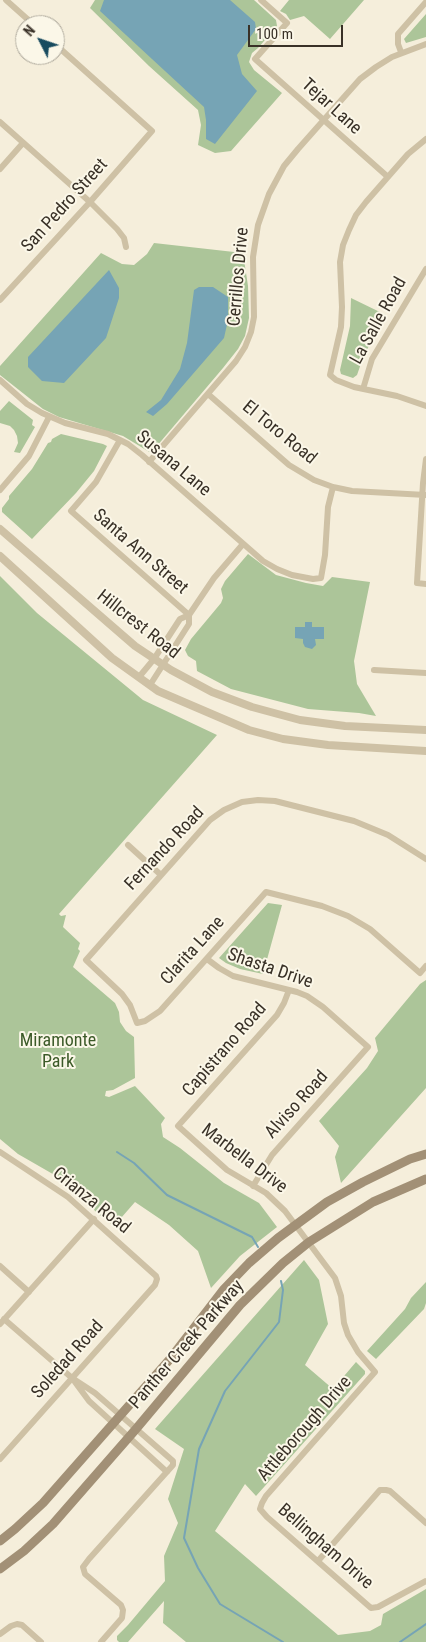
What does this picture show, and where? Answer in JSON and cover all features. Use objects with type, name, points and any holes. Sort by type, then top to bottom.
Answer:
[{"type":"main road","name":"Panther Creek Parkway","points":[[0,1541],[16,1529],[43,1503],[122,1415],[170,1359],[224,1289],[249,1263],[296,1224],[327,1202],[362,1182],[410,1159],[426,1154]]},
{"type":"main road","name":"Panther Creek Parkway","points":[[0,1569],[24,1551],[53,1524],[240,1305],[283,1263],[309,1242],[373,1202],[426,1179]]},
{"type":"street","points":[[6,0],[23,15]]},
{"type":"street","name":"Tejar Lane","points":[[261,0],[287,23],[255,59],[388,177]]},
{"type":"street","points":[[401,52],[397,41],[398,34],[426,2]]},
{"type":"street","name":"Cerrillos Drive","points":[[150,462],[237,360],[245,347],[251,332],[255,310],[254,246],[261,214],[268,194],[278,175],[291,157],[360,79],[401,52],[426,44]]},
{"type":"street","name":"San Pedro Street","points":[[0,300],[152,131],[65,53]]},
{"type":"street","points":[[0,122],[90,202],[117,229],[124,238],[126,247]]},
{"type":"street","points":[[426,139],[413,149],[388,177],[356,215],[349,230],[343,246],[340,270],[341,322],[330,375],[336,380],[363,389],[397,396],[426,406]]},
{"type":"street","points":[[0,169],[23,143]]},
{"type":"street","name":"La Salle Road","points":[[363,389],[372,359],[426,269]]},
{"type":"street","name":"Susana Lane","points":[[0,380],[27,404],[50,417],[65,423],[102,432],[135,449],[263,561],[277,569],[314,579],[321,578],[325,555],[328,507],[333,487]]},
{"type":"street","name":"El Toro Road","points":[[208,394],[289,465],[314,480],[352,491],[424,495]]},
{"type":"street","points":[[0,490],[29,456],[50,417]]},
{"type":"street","name":"Santa Ann Street","points":[[120,440],[96,482],[71,511],[189,615]]},
{"type":"street","points":[[426,459],[417,583],[426,584]]},
{"type":"street","name":"Hillcrest Road","points":[[0,529],[124,637],[163,665],[222,696],[284,716],[338,725],[426,730]]},
{"type":"street","points":[[139,677],[154,659],[180,619],[189,615],[214,578],[243,544]]},
{"type":"street","points":[[0,556],[112,658],[158,691],[249,730],[283,739],[328,745],[426,751]]},
{"type":"street","points":[[150,685],[189,624],[189,615]]},
{"type":"street","points":[[374,670],[426,673]]},
{"type":"street","name":"Fernando Road","points":[[137,1023],[130,1005],[122,994],[86,960],[215,816],[234,805],[258,800],[275,802],[365,825],[388,835],[425,856]]},
{"type":"street","points":[[128,845],[161,875]]},
{"type":"street","name":"Clarita Lane","points":[[137,1023],[150,1019],[160,1011],[266,892],[322,906],[348,916],[370,929],[420,973],[426,966]]},
{"type":"street","name":"Shasta Drive","points":[[207,959],[233,976],[302,994],[317,1002],[368,1047]]},
{"type":"street","name":"Capistrano Road","points":[[178,1126],[277,1015],[289,990]]},
{"type":"street","name":"Alviso Road","points":[[254,1186],[272,1155],[368,1047]]},
{"type":"street","name":"Marbella Drive","points":[[178,1126],[227,1170],[266,1193],[278,1203],[296,1224],[331,1272],[341,1296],[344,1323],[351,1341],[375,1372]]},
{"type":"street","name":"Crianza Road","points":[[0,1152],[62,1192],[94,1219],[157,1279]]},
{"type":"street","points":[[94,1219],[2,1322],[72,1378],[96,1393],[172,1460],[173,1465],[89,1559],[83,1569],[85,1574],[121,1605],[124,1613],[104,1641]]},
{"type":"street","points":[[0,1266],[29,1292]]},
{"type":"street","name":"Soledad Road","points":[[0,1459],[155,1285],[157,1279]]},
{"type":"street","name":"Attleborough Drive","points":[[260,1507],[266,1496],[375,1372]]},
{"type":"street","points":[[72,1378],[89,1401],[167,1472]]},
{"type":"street","points":[[318,1561],[374,1496],[383,1490],[390,1491],[426,1523]]},
{"type":"street","name":"Bellingham Drive","points":[[260,1507],[263,1514],[373,1608],[426,1581]]},
{"type":"street","points":[[0,1634],[17,1624],[22,1625],[41,1642]]},
{"type":"green space","points":[[95,0],[254,0],[276,20],[277,26],[252,53],[249,62],[254,70],[282,93],[231,151],[215,153],[198,145],[201,125],[198,110],[149,66],[90,8]]},
{"type":"green space","points":[[289,0],[364,0],[330,39],[304,16],[290,20],[286,14],[280,11]]},
{"type":"green space","points":[[426,14],[426,37],[406,43],[404,39]]},
{"type":"green space","points":[[154,243],[243,253],[248,286],[249,318],[245,336],[238,349],[151,453],[123,436],[59,417],[43,409],[0,375],[0,366],[101,253],[122,264],[134,265],[147,254]]},
{"type":"green space","points":[[351,298],[386,315],[364,355],[357,375],[353,378],[341,374],[340,370],[350,326]]},
{"type":"green space","points":[[9,401],[33,420],[32,425],[35,427],[20,453],[14,452],[18,443],[14,430],[10,426],[0,423],[0,411]]},
{"type":"green space","points":[[61,434],[107,446],[94,471],[76,493],[32,539],[2,512],[2,508],[9,499],[9,496],[32,469],[48,443]]},
{"type":"green space","points":[[248,554],[276,575],[306,583],[323,586],[332,577],[370,582],[354,661],[357,684],[376,716],[308,709],[231,689],[197,671],[196,661],[188,656],[185,650],[191,639],[221,603],[223,598],[221,589],[225,581]]},
{"type":"green space","name":"Miramonte Park","points":[[0,576],[37,613],[143,700],[217,735],[59,914],[61,916],[66,915],[63,927],[80,943],[78,949],[80,951],[73,967],[115,1003],[119,1012],[120,1022],[126,1031],[134,1037],[135,1078],[113,1090],[106,1091],[105,1096],[109,1097],[135,1086],[165,1118],[161,1124],[163,1137],[224,1183],[259,1203],[277,1227],[240,1256],[211,1288],[198,1251],[169,1225],[135,1202],[114,1226],[98,1214],[74,1189],[58,1177],[18,1154],[0,1139]]},
{"type":"green space","points":[[268,903],[282,905],[263,974],[240,969],[219,958]]},
{"type":"green space","points":[[426,980],[426,1088],[341,1183],[335,1157],[339,1146],[319,1121],[367,1068],[378,1051],[375,1038],[420,984]]},
{"type":"green space","points":[[304,1260],[319,1280],[328,1324],[305,1365],[333,1389],[356,1362],[365,1371],[365,1374],[256,1496],[245,1484],[215,1531],[338,1635],[370,1631],[381,1625],[383,1614],[426,1589],[426,1642],[186,1642],[163,1623],[164,1601],[128,1642],[119,1642],[117,1636],[165,1581],[164,1556],[178,1523],[168,1499],[184,1449],[155,1429]]},
{"type":"green space","points":[[426,1282],[426,1303],[424,1309],[376,1359],[367,1351],[405,1309],[411,1298]]},
{"type":"water","points":[[104,0],[230,0],[255,22],[256,29],[237,55],[242,74],[257,91],[215,144],[206,139],[204,107],[100,11]]},
{"type":"water","points":[[109,270],[119,288],[119,298],[106,338],[64,383],[42,381],[28,367],[28,357]]},
{"type":"water","points":[[199,287],[213,287],[228,297],[228,320],[224,338],[167,404],[153,416],[146,412],[161,400],[180,369],[187,343],[194,290]]},
{"type":"water","points":[[305,622],[312,622],[312,627],[324,627],[324,639],[315,639],[316,645],[312,649],[305,647],[303,639],[295,638],[295,627],[305,627]]},
{"type":"waterway","points":[[117,1152],[134,1163],[167,1195],[252,1237],[258,1247]]},
{"type":"waterway","points":[[281,1281],[283,1290],[279,1322],[225,1391],[199,1449],[184,1538],[198,1568],[220,1604],[283,1642]]},
{"type":"waterway","points":[[400,1642],[426,1624]]}]
